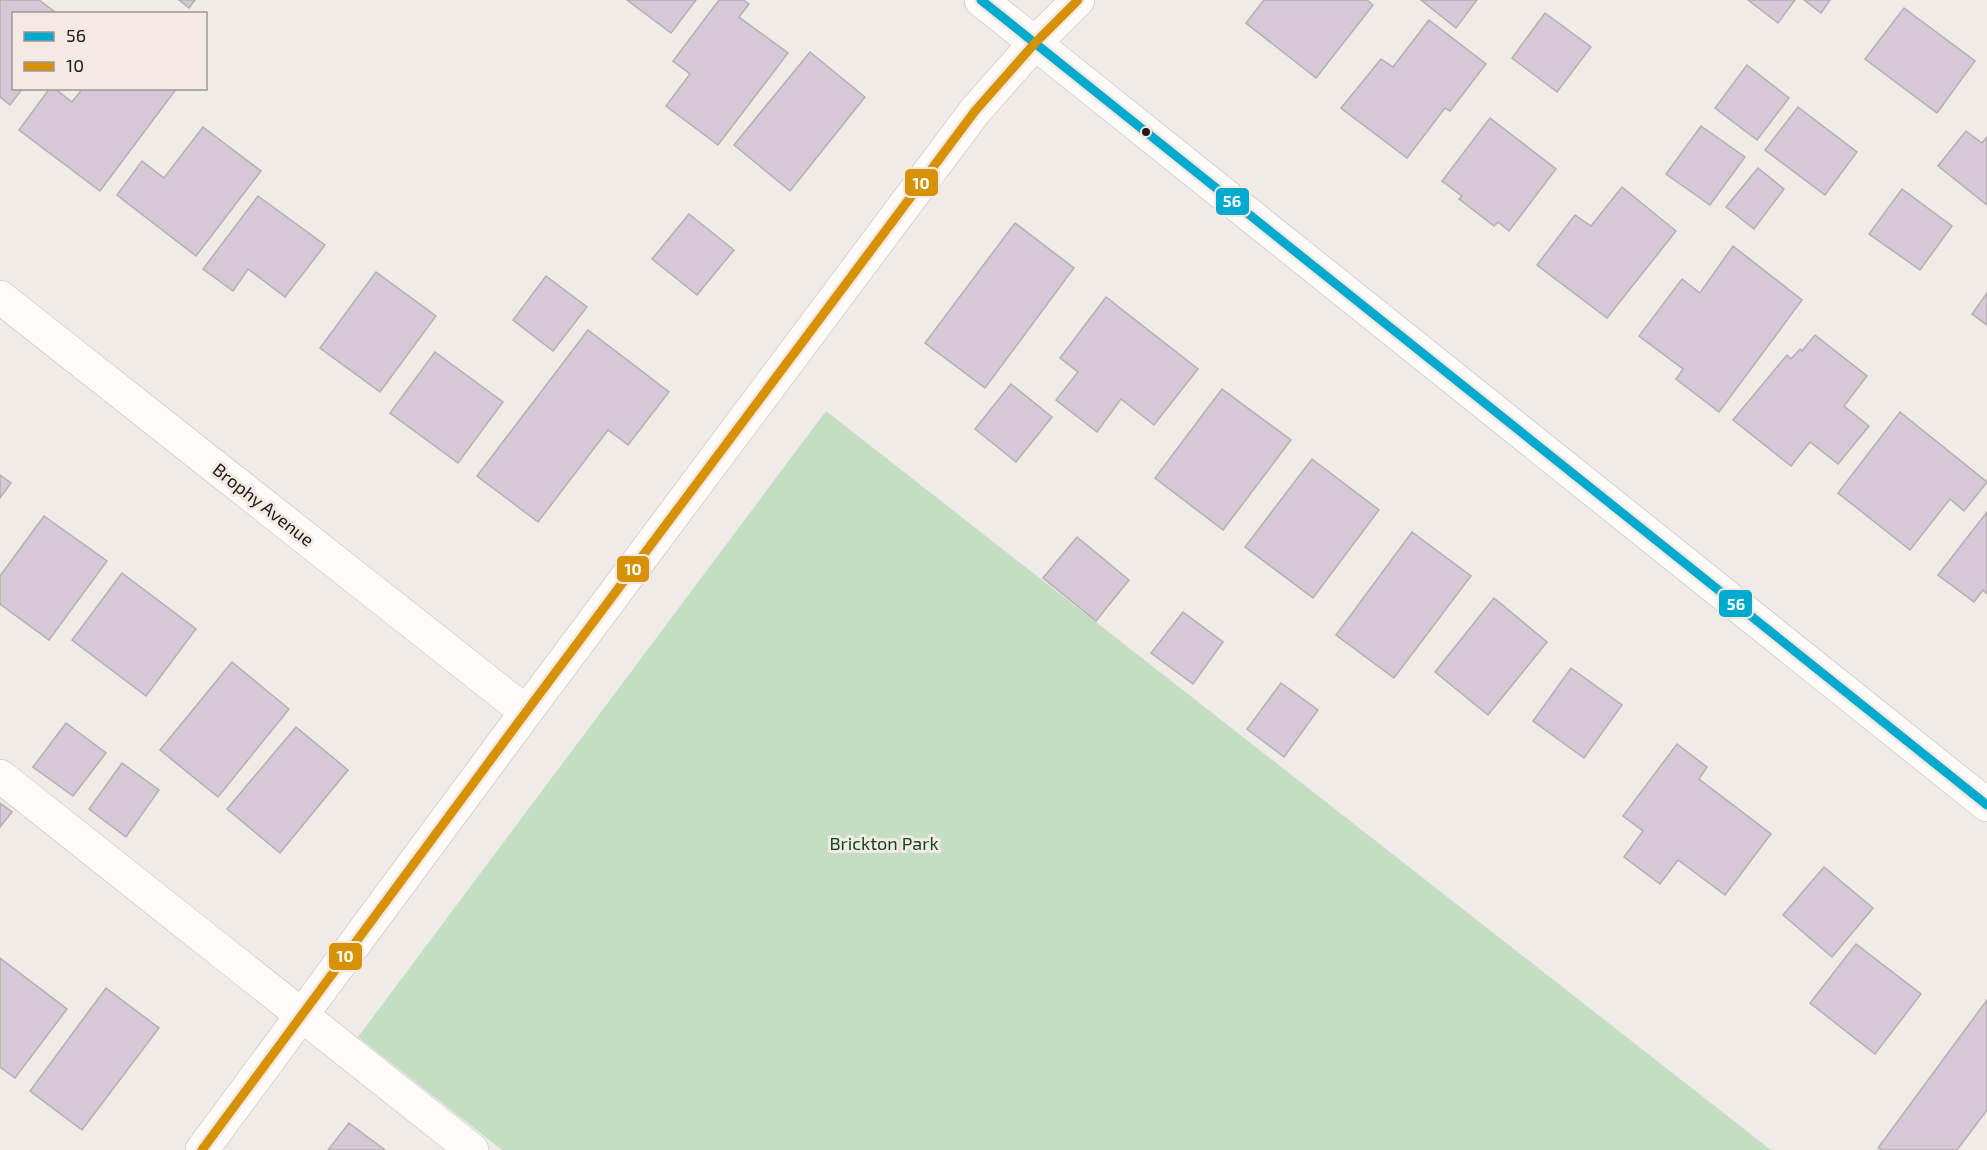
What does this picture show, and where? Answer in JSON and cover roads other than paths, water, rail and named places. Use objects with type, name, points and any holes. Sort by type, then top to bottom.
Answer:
[{"type":"street","points":[[981,0],[1987,805]]},
{"type":"street","points":[[202,1150],[967,120],[1035,43],[1078,0]]},
{"type":"street","name":"Brophy Avenue","points":[[0,297],[526,712]]},
{"type":"street","points":[[0,776],[303,1014],[471,1150]]},
{"type":"park label","name":"Brickton Park","points":[[884,844]]}]
